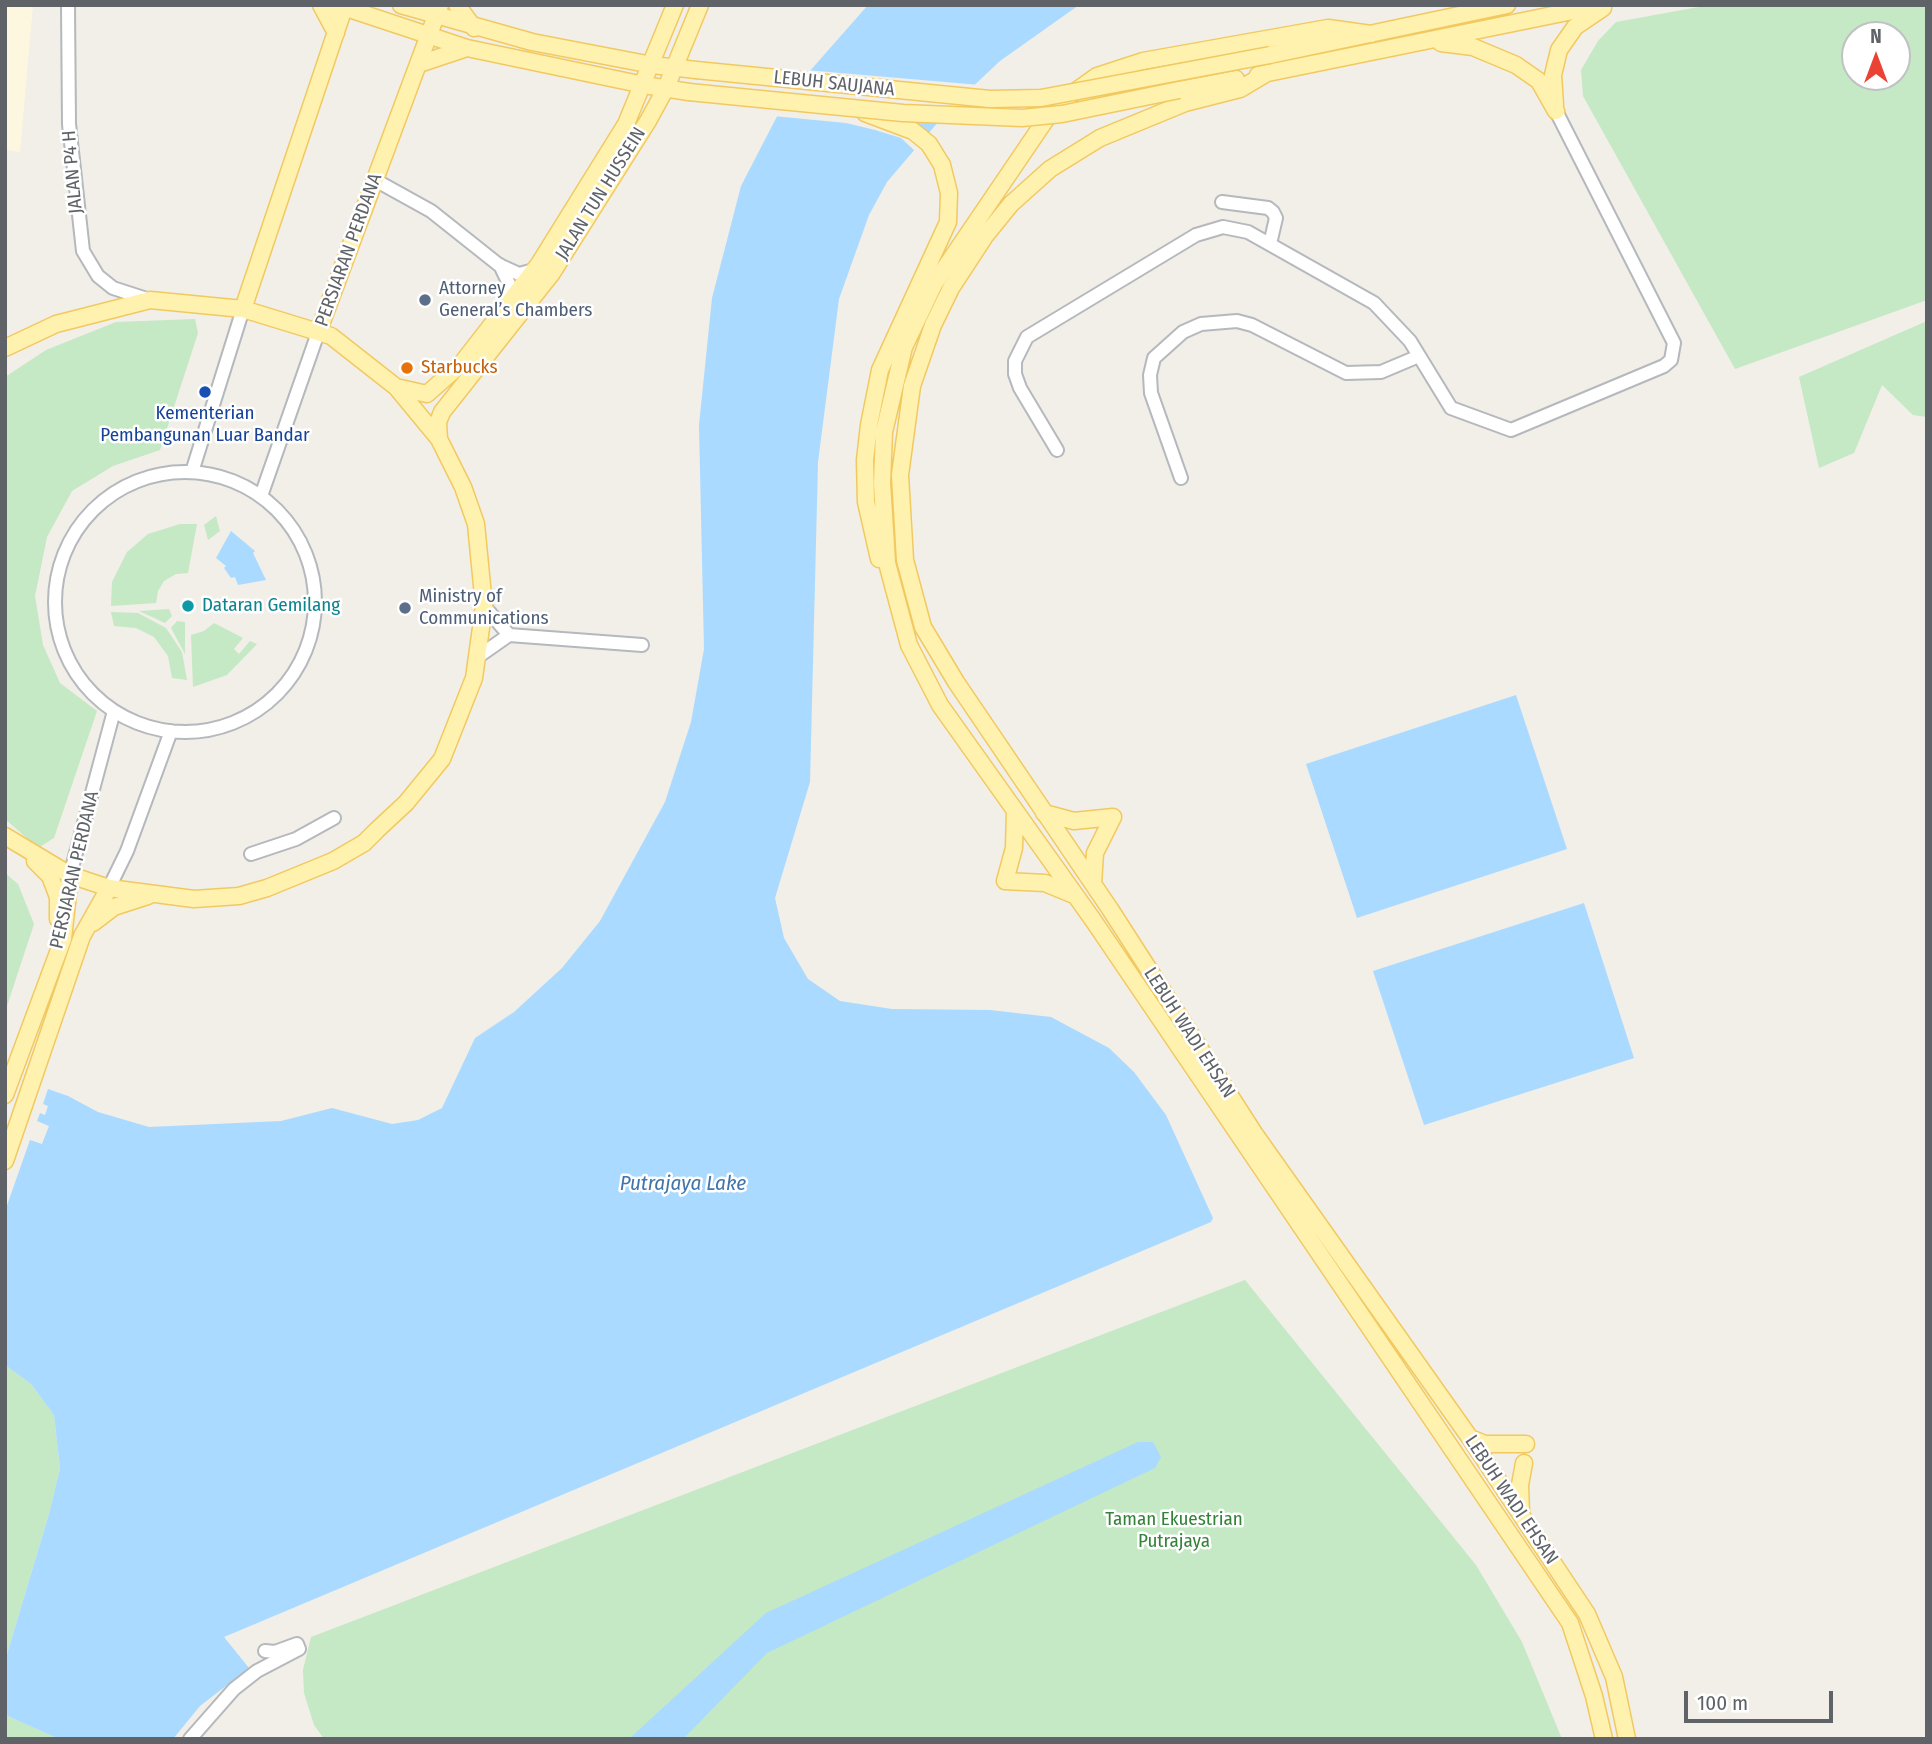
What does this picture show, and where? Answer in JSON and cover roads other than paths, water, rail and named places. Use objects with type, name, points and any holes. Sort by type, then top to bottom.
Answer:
[{"type":"main road","points":[[321,5],[336,33]]},
{"type":"main road","name":"LEBUH SAUJANA","points":[[401,5],[438,11],[474,27],[532,42],[652,65],[990,99],[1041,98],[1270,55],[1507,5]]},
{"type":"main road","points":[[457,5],[474,27]]},
{"type":"main road","name":"JALAN TUN HUSSEIN","points":[[396,387],[426,394],[462,363],[534,270],[626,124],[675,5]]},
{"type":"main road","name":"JALAN TUN HUSSEIN","points":[[439,439],[438,422],[442,412],[552,273],[666,88],[700,5]]},
{"type":"main road","points":[[1182,96],[1267,73],[1602,5]]},
{"type":"main road","points":[[1556,111],[1553,75],[1559,50],[1576,27],[1608,5]]},
{"type":"main road","points":[[243,309],[336,33],[342,6]]},
{"type":"main road","name":"LEBUH SAUJANA","points":[[342,6],[467,48],[689,92],[963,117],[1022,118],[1182,96]]},
{"type":"main road","name":"PERSIARAN PERDANA","points":[[319,330],[438,11]]},
{"type":"main road","points":[[890,575],[883,523],[884,432],[904,347],[934,284],[1055,106],[1097,76],[1143,61],[1328,27],[1371,34]]},
{"type":"main road","points":[[1423,41],[1473,47],[1516,65],[1539,81],[1556,111]]},
{"type":"main road","points":[[419,64],[467,48]]},
{"type":"main road","name":"LEBUH WADI EHSAN","points":[[1182,96],[1100,138],[1049,169],[1011,204],[985,236],[951,288],[912,386],[900,475],[905,560],[923,627],[956,682],[1093,884],[1254,1133],[1470,1438],[1587,1614],[1614,1677],[1627,1739]]},
{"type":"main road","points":[[849,108],[914,131],[929,144],[942,166],[949,193],[948,222],[939,246],[906,307],[880,370],[867,438],[865,460],[868,513],[880,564],[890,575]]},
{"type":"main road","points":[[5,348],[56,324],[149,300],[243,309],[319,330],[349,347],[396,387],[439,439],[463,487],[476,524],[484,606],[478,656],[465,708],[442,759],[406,803],[364,843],[297,878],[239,896],[194,899],[150,896],[109,888],[70,875],[5,836]]},
{"type":"main road","name":"LEBUH WADI EHSAN","points":[[890,575],[909,645],[940,705],[1076,896],[1570,1623],[1594,1696],[1604,1739]]},
{"type":"main road","points":[[1015,810],[1014,848],[1005,881],[1045,883],[1076,896]]},
{"type":"main road","points":[[1044,813],[1074,821],[1113,817],[1095,853],[1093,884]]},
{"type":"main road","points":[[20,847],[50,876],[58,897],[54,960]]},
{"type":"main road","name":"PERSIARAN PERDANA","points":[[5,1095],[63,939],[68,915],[70,875]]},
{"type":"main road","name":"PERSIARAN PERDANA","points":[[5,1161],[82,936],[109,888]]},
{"type":"main road","points":[[82,936],[100,915],[114,907],[150,896]]},
{"type":"main road","points":[[1470,1438],[1485,1444],[1526,1444]]},
{"type":"main road","points":[[1521,1513],[1520,1485],[1524,1463]]},
{"type":"street","name":"JALAN P4 H","points":[[68,5],[69,124],[83,251],[98,276],[113,288],[149,300]]},
{"type":"street","points":[[1057,450],[1020,388],[1015,374],[1015,361],[1027,337],[1209,230],[1236,228],[1270,244],[1374,303],[1394,321],[1451,408],[1511,430],[1664,366],[1671,360],[1674,343],[1556,111]]},
{"type":"street","points":[[375,180],[431,211],[499,265],[519,274],[534,270]]},
{"type":"street","points":[[1222,202],[1268,208],[1273,212],[1276,218],[1270,244]]},
{"type":"street","points":[[499,265],[510,286],[510,301]]},
{"type":"street","points":[[192,472],[243,309]]},
{"type":"street","points":[[1181,478],[1151,393],[1150,375],[1154,358],[1183,332],[1201,324],[1237,321],[1252,325],[1346,373],[1381,372],[1419,356]]},
{"type":"street","name":"PERSIARAN PERDANA","points":[[261,496],[319,330]]},
{"type":"street","points":[[192,472],[229,480],[261,496],[280,513],[296,534],[308,558],[314,583],[315,609],[307,648],[288,682],[270,701],[248,716],[223,726],[198,731],[171,731],[142,724],[114,711],[92,693],[75,671],[62,646],[56,618],[55,590],[61,562],[72,536],[89,514],[111,495],[154,477],[192,472]]},
{"type":"street","points":[[484,606],[509,635]]},
{"type":"street","points":[[478,656],[509,635],[642,645]]},
{"type":"street","name":"PERSIARAN PERDANA","points":[[70,875],[114,711]]},
{"type":"street","points":[[109,888],[127,851],[171,731]]},
{"type":"street","points":[[251,854],[296,839],[334,818]]},
{"type":"street","points":[[190,1739],[234,1689],[257,1671],[299,1650],[298,1644],[275,1652],[265,1651]]},
{"type":"water","name":"Putrajaya Lake","points":[[868,5],[1079,5],[1000,61],[951,107],[887,182],[869,215],[839,299],[818,462],[810,782],[775,898],[784,938],[808,979],[840,1001],[892,1009],[990,1010],[1051,1017],[1109,1048],[1134,1072],[1166,1115],[1213,1218],[1211,1222],[224,1637],[249,1668],[200,1706],[173,1739],[59,1739],[12,1718],[5,1714],[5,1661],[60,1468],[54,1415],[31,1384],[5,1365],[5,1074],[68,1096],[98,1112],[149,1127],[281,1121],[332,1108],[392,1124],[418,1120],[442,1108],[475,1038],[514,1012],[562,968],[600,921],[665,802],[691,722],[704,649],[699,425],[712,298],[741,186],[787,97]]},
{"type":"water","points":[[231,531],[255,551],[253,553],[266,580],[238,585],[235,577],[231,578],[224,568],[226,566],[216,558]]},
{"type":"water","points":[[1516,695],[1567,849],[1357,918],[1306,764]]},
{"type":"water","points":[[1584,903],[1634,1058],[1424,1125],[1373,971]]},
{"type":"water","points":[[1138,1442],[1153,1442],[1161,1457],[1155,1468],[767,1653],[683,1739],[629,1739],[766,1613]]},
{"type":"place","name":"Attorney General’s Chambers","points":[[425,300]]},
{"type":"place","name":"Starbucks","points":[[407,368]]},
{"type":"place","name":"Kementerian Pembangunan Luar Bandar","points":[[205,392]]},
{"type":"place","name":"Dataran Gemilang","points":[[188,606]]},
{"type":"place","name":"Ministry of Communications","points":[[405,608]]},
{"type":"park label","name":"Taman Ekuestrian Putrajaya","points":[[1174,1531]]}]
